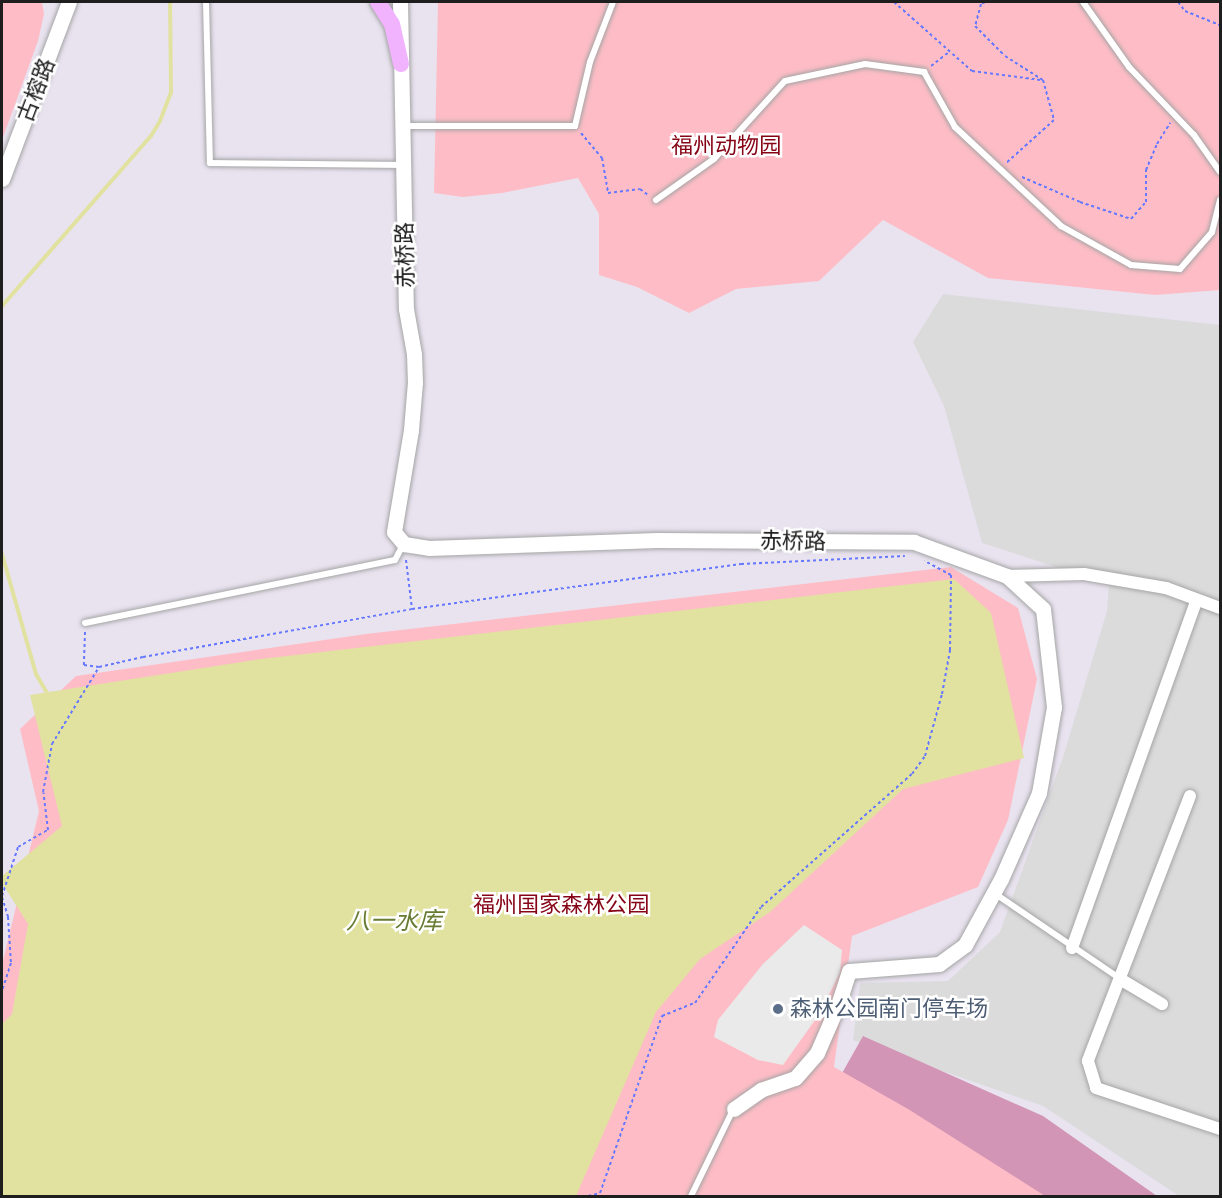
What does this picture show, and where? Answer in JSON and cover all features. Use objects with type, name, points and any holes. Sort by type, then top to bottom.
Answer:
[{"type":"main road","points":[[378,2],[392,24],[401,64]]},
{"type":"street","name":"古榕路","points":[[2,179],[69,2]]},
{"type":"street","name":"赤桥路","points":[[400,2],[406,309],[414,354],[416,382],[411,430],[394,532],[404,544],[429,548],[657,540],[914,542],[1007,576],[1043,609],[1054,707],[1039,793],[993,893],[966,945],[939,964],[849,971],[837,1007],[817,1053],[795,1078],[761,1090],[734,1109]]},
{"type":"street","points":[[1007,576],[1084,574],[1166,588],[1196,601],[1221,608]]},
{"type":"street","points":[[1072,948],[1196,601]]},
{"type":"street","points":[[1190,796],[1088,1061],[1096,1088],[1221,1129]]},
{"type":"street","points":[[1120,979],[1162,1004]]},
{"type":"lane","points":[[206,2],[210,163],[404,165]]},
{"type":"lane","points":[[402,126],[575,126],[590,62],[613,2]]},
{"type":"lane","points":[[1083,2],[1129,67],[1175,116],[1221,171]]},
{"type":"lane","points":[[656,200],[714,159],[785,81],[865,64],[924,72],[955,127],[1061,226],[1131,265],[1180,269],[1212,232],[1221,200]]},
{"type":"lane","points":[[85,623],[395,560],[404,544]]},
{"type":"lane","points":[[993,893],[1120,979]]},
{"type":"lane","points":[[691,1197],[734,1109]]},
{"type":"path","points":[[894,2],[972,71],[1043,80]]},
{"type":"path","points":[[985,2],[981,3],[975,26],[1005,56],[1043,80],[1054,120],[1001,168]]},
{"type":"path","points":[[1178,2],[1185,10],[1221,25]]},
{"type":"path","points":[[924,72],[950,51]]},
{"type":"path","points":[[1022,177],[1080,202],[1131,219],[1146,202],[1146,170],[1156,144],[1175,116]]},
{"type":"path","points":[[575,126],[602,158],[608,193],[640,189],[656,200]]},
{"type":"path","points":[[404,544],[412,609]]},
{"type":"path","points":[[85,623],[84,665],[99,667],[142,657],[412,609],[741,564],[915,556]]},
{"type":"path","points":[[588,1197],[600,1193],[662,1016],[695,1003],[761,907],[912,774],[925,756],[942,694],[950,650],[951,576],[924,561]]},
{"type":"path","points":[[2,991],[11,963],[8,917],[2,896],[18,847],[48,830],[43,792],[52,744],[99,667]]},
{"type":"shaded area","points":[[943,294],[1220,325],[1220,1196],[1179,1196],[1043,1106],[853,1040],[860,983],[948,981],[1000,932],[1063,757],[1107,611],[1109,584],[982,543],[944,406],[913,342]]},
{"type":"shaded area","points":[[804,925],[842,950],[840,972],[820,1013],[783,1065],[758,1060],[714,1037],[718,1020],[763,964]]},
{"type":"shaded area","points":[[863,1036],[1043,1116],[1157,1196],[689,1196],[815,1121]]},
{"type":"green space","points":[[2,2],[42,2],[44,14],[38,41],[2,140]]},
{"type":"green space","name":"福州动物园","points":[[438,2],[1220,2],[1220,290],[1155,295],[988,278],[883,220],[819,281],[736,289],[689,313],[637,287],[599,275],[599,214],[578,178],[502,193],[463,197],[434,193]]},
{"type":"green space","name":"八一水库","points":[[951,567],[1018,608],[1037,679],[1008,820],[978,887],[852,936],[834,1067],[908,1109],[1045,1196],[2,1196],[2,965],[39,811],[20,729],[76,676],[366,634]]},
{"type":"water","name":"八一水库","points":[[954,579],[991,613],[1024,758],[903,789],[770,912],[700,959],[656,1012],[576,1196],[2,1196],[2,1024],[12,1014],[28,924],[2,883],[2,876],[62,826],[30,695],[261,659]]},
{"type":"waterway","points":[[2,306],[151,136],[160,121],[171,93],[170,2]]},
{"type":"waterway","points":[[2,554],[36,674],[47,693]]},
{"type":"place","name":"森林公园南门停车场","points":[[778,1009]]},
{"type":"park label","name":"福州国家森林公园","points":[[561,905]]}]
